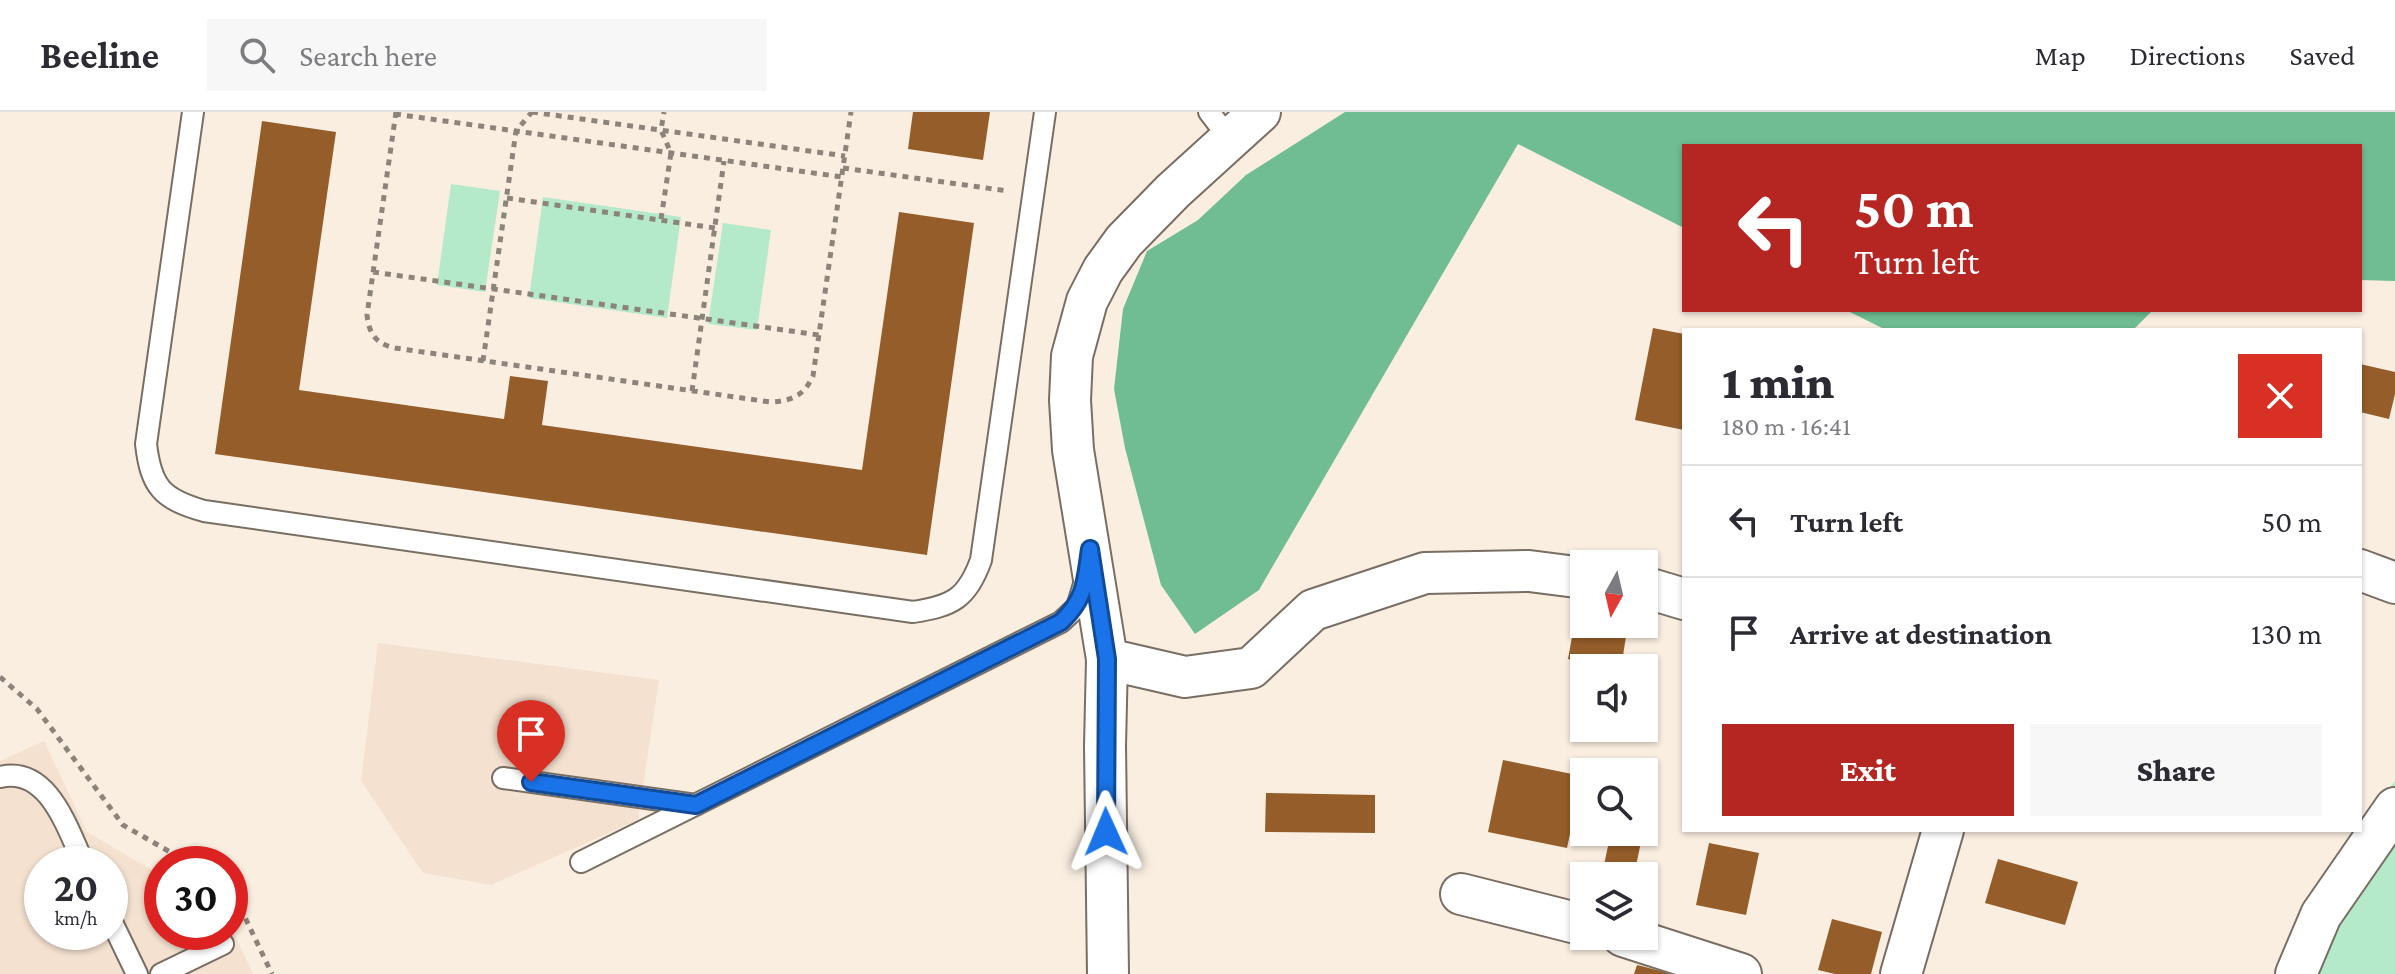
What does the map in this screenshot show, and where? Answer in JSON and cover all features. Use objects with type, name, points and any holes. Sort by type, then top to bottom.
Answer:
[{"type":"street","points":[[1108,974],[1107,659],[1073,450],[1070,400],[1072,356],[1087,301],[1103,270],[1124,241],[1219,125],[1260,112]]},
{"type":"street","points":[[1107,659],[1185,677],[1251,668],[1313,610],[1425,573],[1529,571],[1570,576]]},
{"type":"street","points":[[2362,571],[2395,583]]},
{"type":"street","points":[[1658,591],[1682,598]]},
{"type":"street","points":[[2296,974],[2321,915],[2395,808]]},
{"type":"street","points":[[1901,974],[1942,832]]},
{"type":"street","points":[[1461,894],[1570,921]]},
{"type":"street","points":[[1658,947],[1741,974]]},
{"type":"lane","points":[[193,112],[146,444],[149,469],[160,489],[179,504],[220,514],[913,612],[943,608],[961,597],[974,581],[981,560],[1045,112]]},
{"type":"lane","points":[[581,862],[1061,622],[1077,607],[1084,592],[1090,549]]},
{"type":"lane","points":[[0,777],[20,778],[44,790],[53,800],[75,846]]},
{"type":"lane","points":[[503,778],[696,805]]},
{"type":"lane","points":[[125,950],[137,974]]},
{"type":"lane","points":[[161,974],[211,950]]},
{"type":"path","points":[[483,361],[516,131],[532,112],[845,156]]},
{"type":"path","points":[[661,219],[671,153],[661,130],[664,112]]},
{"type":"path","points":[[842,177],[396,113],[367,315],[368,329],[376,340],[395,348],[770,402],[787,401],[800,395],[813,376],[842,177],[851,112]]},
{"type":"path","points":[[692,391],[724,161]]},
{"type":"path","points":[[843,168],[1033,195]]},
{"type":"path","points":[[507,198],[715,228]]},
{"type":"path","points":[[373,272],[819,335]]},
{"type":"path","points":[[0,677],[37,709],[123,825],[160,846]]},
{"type":"path","points":[[248,924],[272,974]]},
{"type":"shaded area","points":[[378,643],[659,680],[638,820],[491,885],[423,873],[361,781]]},
{"type":"shaded area","points":[[44,741],[87,832],[111,846],[24,846],[24,950],[128,950],[128,856],[144,865],[144,950],[242,950],[253,974],[0,974],[0,761]]},
{"type":"green space","points":[[1345,112],[2395,112],[2395,281],[2362,280],[2362,144],[1682,144],[1682,227],[1518,144],[1259,590],[1195,634],[1161,585],[1125,448],[1114,389],[1123,309],[1147,251],[1198,220],[1246,175]]},
{"type":"green space","points":[[451,184],[500,191],[485,292],[437,285]]},
{"type":"green space","points":[[543,197],[681,217],[667,318],[529,298]]},
{"type":"green space","points":[[723,223],[771,230],[757,330],[708,324]]},
{"type":"green space","points":[[1850,312],[2151,312],[2135,328],[1882,328]]},
{"type":"green space","points":[[2395,781],[2395,974],[2288,974],[2358,832],[2362,832],[2362,825]]},
{"type":"building","points":[[913,112],[990,112],[983,160],[908,149]]},
{"type":"building","points":[[262,121],[336,132],[299,390],[504,419],[510,376],[548,381],[542,425],[862,470],[899,212],[974,223],[927,555],[215,454]]},
{"type":"building","points":[[1653,328],[1682,334],[1682,430],[1635,420]]},
{"type":"building","points":[[2362,364],[2395,372],[2395,394],[2389,419],[2362,412]]},
{"type":"building","points":[[1572,638],[1626,638],[1623,654],[1570,654],[1568,659]]},
{"type":"building","points":[[1503,760],[1570,774],[1570,834],[1567,848],[1488,832]]},
{"type":"building","points":[[1266,793],[1375,795],[1375,833],[1265,832]]},
{"type":"building","points":[[1709,843],[1759,853],[1746,915],[1696,905]]},
{"type":"building","points":[[1608,846],[1640,846],[1637,862],[1605,862]]},
{"type":"building","points":[[1998,859],[2078,882],[2065,925],[1985,903]]},
{"type":"building","points":[[1832,919],[1882,932],[1871,974],[1835,974],[1818,970]]},
{"type":"building","points":[[1637,965],[1669,973],[1634,974]]},
{"type":"route","points":[[531,782],[696,805],[1061,622],[1077,607],[1084,592],[1090,549],[1107,659],[1106,832]]}]
